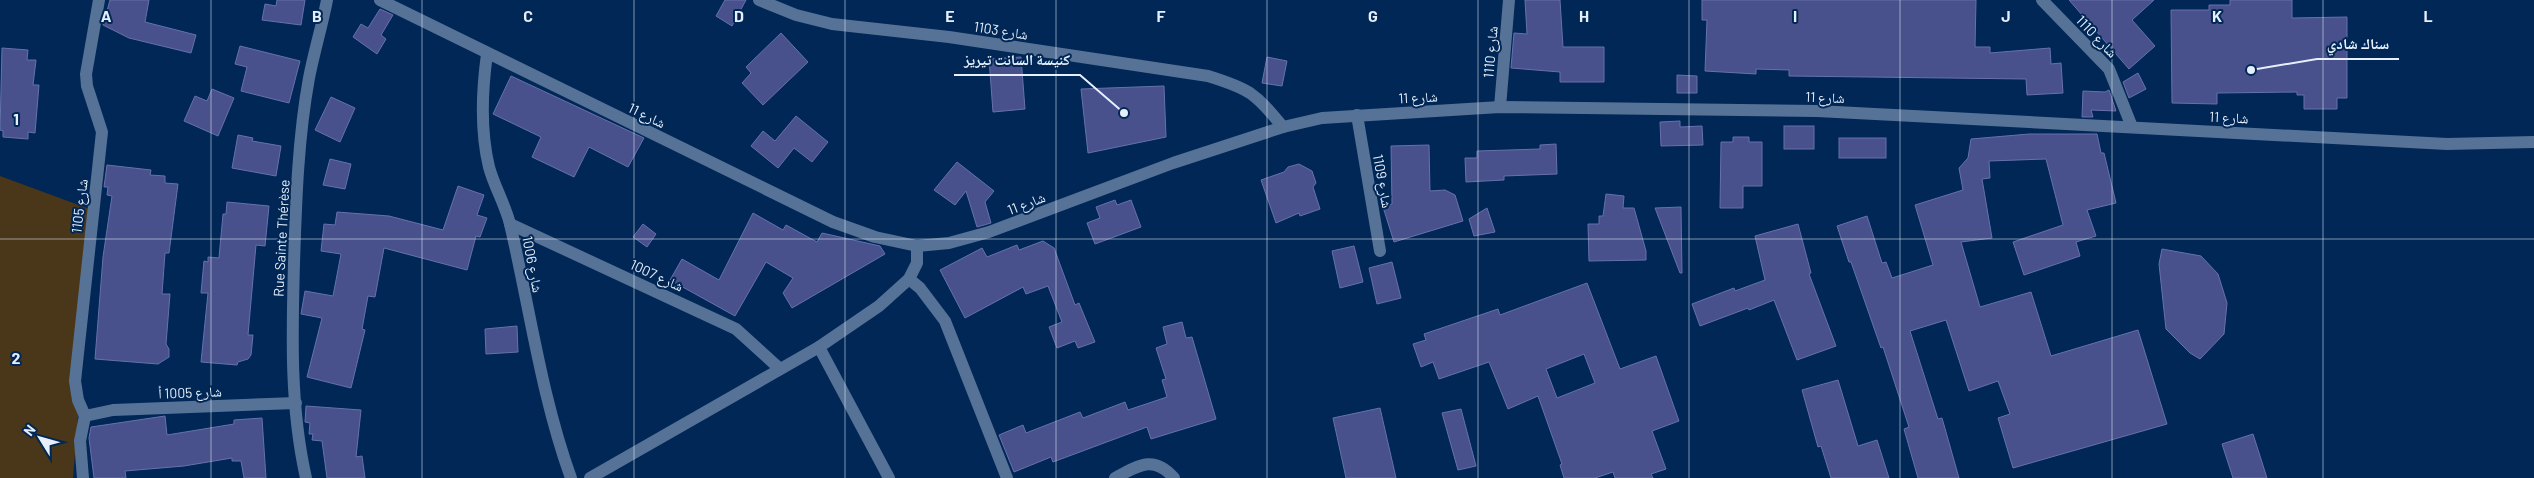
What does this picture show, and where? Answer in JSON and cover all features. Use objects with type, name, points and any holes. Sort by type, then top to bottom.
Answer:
[{"type":"street","name":"شارع 1105","points":[[85,416],[78,400],[75,381],[102,132],[87,86],[86,74],[99,0]]},
{"type":"street","name":"Rue Sainte Thérèse","points":[[306,478],[302,459],[291,350],[295,232],[301,136],[309,77],[327,0]]},
{"type":"street","name":"شارع 11","points":[[380,0],[833,222],[875,237],[918,246],[949,243],[989,232],[1172,163],[1283,127],[1322,118],[1357,115],[1500,107],[1817,111],[2447,144],[2534,142]]},
{"type":"street","name":"شارع 1103","points":[[759,0],[796,15],[832,24],[949,37],[1208,76],[1236,84],[1252,93],[1283,127]]},
{"type":"street","name":"شارع 1110","points":[[1500,107],[1509,0]]},
{"type":"street","name":"شارع 1110","points":[[2042,0],[2109,68],[2132,127]]},
{"type":"street","name":"شارع 1006","points":[[487,54],[484,80],[484,142],[489,168],[510,224],[540,373],[561,451],[571,478]]},
{"type":"street","name":"شارع 1109","points":[[1357,115],[1380,251]]},
{"type":"street","name":"شارع 1007","points":[[510,224],[736,328],[780,368]]},
{"type":"street","points":[[590,478],[819,347],[879,306],[909,279],[917,263],[918,246]]},
{"type":"street","points":[[909,279],[920,288],[945,321],[1007,478]]},
{"type":"street","points":[[819,347],[889,478]]},
{"type":"street","name":"شارع 1005 أ","points":[[85,416],[113,410],[296,403]]},
{"type":"street","points":[[83,478],[80,442],[85,416]]},
{"type":"street","points":[[1115,478],[1147,464],[1157,464],[1165,468],[1174,478]]},
{"type":"shaded area","points":[[0,176],[95,211],[73,478],[0,478]]},
{"type":"building","points":[[110,0],[149,0],[145,22],[196,35],[191,53],[129,38],[103,25]]},
{"type":"building","points":[[277,0],[305,0],[301,25],[262,20],[265,4],[276,6]]},
{"type":"building","points":[[725,0],[746,0],[732,26],[716,16]]},
{"type":"building","points":[[1525,0],[1560,0],[1563,47],[1604,47],[1604,82],[1560,82],[1560,72],[1511,68],[1514,33],[1527,34]]},
{"type":"building","points":[[1702,0],[1976,0],[1975,47],[1990,47],[1990,53],[2050,48],[2051,64],[2061,63],[2063,93],[2027,95],[2026,79],[1789,76],[1789,70],[1756,69],[1756,74],[1705,71],[1707,20],[1702,20]]},
{"type":"building","points":[[2069,0],[2154,0],[2132,20],[2155,46],[2129,69]]},
{"type":"building","points":[[2230,0],[2292,0],[2292,18],[2347,17],[2347,98],[2337,98],[2337,109],[2304,109],[2304,95],[2297,95],[2297,92],[2217,93],[2217,104],[2172,103],[2171,10],[2209,10],[2209,5],[2230,5]]},
{"type":"building","points":[[380,9],[393,15],[381,35],[386,39],[377,54],[353,37],[361,24],[368,28]]},
{"type":"building","points":[[781,33],[808,62],[763,105],[742,83],[751,73],[746,67]]},
{"type":"building","points":[[240,46],[300,61],[289,103],[241,91],[247,67],[235,64]]},
{"type":"building","points":[[2,48],[28,50],[27,60],[36,60],[33,85],[39,85],[35,133],[28,132],[28,139],[3,137],[3,131],[0,130]]},
{"type":"building","points":[[1021,57],[1025,109],[993,112],[989,59]]},
{"type":"building","points":[[1267,57],[1287,61],[1282,86],[1262,83]]},
{"type":"building","points":[[2138,73],[2146,89],[2129,98],[2123,82]]},
{"type":"building","points":[[1677,75],[1697,76],[1697,93],[1677,93]]},
{"type":"building","points":[[511,76],[644,138],[628,167],[589,147],[574,177],[532,157],[541,137],[493,114]]},
{"type":"building","points":[[1164,86],[1166,137],[1088,153],[1081,89]]},
{"type":"building","points":[[212,89],[234,98],[218,136],[184,121],[195,96],[207,101]]},
{"type":"building","points":[[2109,90],[2116,111],[2091,110],[2093,117],[2082,117],[2083,91],[2105,92]]},
{"type":"building","points":[[331,97],[355,108],[340,142],[315,130]]},
{"type":"building","points":[[796,116],[828,142],[812,162],[794,148],[778,168],[751,146],[763,131],[775,141]]},
{"type":"building","points":[[1680,121],[1680,127],[1702,126],[1703,145],[1661,146],[1660,122]]},
{"type":"building","points":[[1784,126],[1814,126],[1814,149],[1784,149]]},
{"type":"building","points":[[2029,134],[2097,134],[2101,153],[2104,153],[2116,203],[2087,210],[2096,236],[2076,242],[2080,256],[2024,275],[2013,242],[2063,225],[2046,159],[1989,161],[1990,178],[1982,179],[1992,238],[1961,242],[1980,307],[2031,292],[2051,356],[2138,330],[2167,424],[2013,468],[1998,418],[2010,414],[1998,381],[1969,391],[1946,320],[1910,331],[1938,419],[1942,418],[1959,478],[1918,478],[1904,429],[1909,427],[1883,347],[1881,348],[1837,226],[1867,216],[1882,263],[1886,262],[1892,278],[1933,265],[1915,205],[1963,190],[1959,168],[1968,158],[1971,139]]},
{"type":"building","points":[[238,135],[253,138],[252,141],[281,146],[276,176],[232,168]]},
{"type":"building","points":[[1733,137],[1749,137],[1749,142],[1762,142],[1762,186],[1743,186],[1743,208],[1720,208],[1721,142],[1733,142]]},
{"type":"building","points":[[1839,138],[1886,138],[1886,158],[1839,158]]},
{"type":"building","points":[[1556,144],[1557,174],[1504,176],[1504,180],[1466,182],[1465,158],[1477,158],[1477,151],[1540,149],[1540,145]]},
{"type":"building","points":[[1429,145],[1430,191],[1445,190],[1455,195],[1463,221],[1394,242],[1383,207],[1392,204],[1391,146]]},
{"type":"building","points":[[330,159],[351,164],[345,189],[323,185]]},
{"type":"building","points":[[957,162],[994,191],[985,202],[991,223],[977,227],[966,191],[955,205],[934,190]]},
{"type":"building","points":[[1299,164],[1312,171],[1316,183],[1313,187],[1320,209],[1300,216],[1299,213],[1276,223],[1261,180],[1284,172],[1288,167]]},
{"type":"building","points":[[107,165],[151,170],[150,175],[165,176],[165,183],[178,184],[169,253],[165,253],[162,294],[170,294],[166,344],[169,349],[169,357],[158,364],[95,359],[103,257],[112,196],[107,195],[108,187],[104,187]]},
{"type":"building","points":[[458,186],[484,195],[477,215],[487,218],[480,237],[476,236],[467,270],[384,248],[375,297],[368,296],[362,329],[365,330],[351,388],[307,377],[322,318],[301,314],[305,291],[333,296],[341,254],[321,251],[324,224],[335,225],[337,212],[389,216],[443,230]]},
{"type":"building","points":[[1606,194],[1624,196],[1623,208],[1634,208],[1646,251],[1646,260],[1589,261],[1588,224],[1599,224],[1599,216],[1603,216]]},
{"type":"building","points":[[1115,200],[1117,205],[1131,200],[1141,227],[1095,244],[1087,223],[1100,218],[1096,207]]},
{"type":"building","points":[[227,202],[269,206],[265,246],[256,245],[248,335],[253,335],[251,355],[248,359],[238,362],[237,365],[201,362],[208,293],[201,293],[204,261],[208,262],[208,257],[219,258],[223,214],[226,214]]},
{"type":"building","points":[[1681,207],[1682,273],[1680,273],[1655,208]]},
{"type":"building","points":[[1487,208],[1495,232],[1474,236],[1469,219]]},
{"type":"building","points":[[753,213],[783,230],[786,225],[817,242],[822,233],[880,246],[885,254],[792,308],[783,293],[793,278],[766,262],[735,316],[670,280],[682,259],[719,280]]},
{"type":"building","points":[[643,224],[656,234],[647,247],[633,237]]},
{"type":"building","points":[[1798,224],[1811,273],[1809,274],[1836,346],[1797,360],[1774,300],[1700,326],[1692,304],[1734,288],[1735,291],[1765,280],[1755,236]]},
{"type":"building","points":[[1043,241],[1054,248],[1075,305],[1079,303],[1095,342],[1078,348],[1075,341],[1057,348],[1049,327],[1062,322],[1048,286],[1026,294],[1023,287],[965,318],[940,270],[982,248],[987,257],[1017,245],[1019,250]]},
{"type":"building","points":[[1354,246],[1363,282],[1340,288],[1332,251]]},
{"type":"building","points":[[2162,249],[2201,256],[2218,274],[2227,303],[2224,334],[2200,359],[2190,353],[2166,329],[2159,264]]},
{"type":"building","points":[[1392,262],[1401,298],[1377,304],[1369,268]]},
{"type":"building","points":[[1587,283],[1620,369],[1656,356],[1679,421],[1652,431],[1666,469],[1651,474],[1653,478],[1615,478],[1613,472],[1595,478],[1564,478],[1560,465],[1562,464],[1538,396],[1508,409],[1489,362],[1439,379],[1433,362],[1421,367],[1413,344],[1426,340],[1424,334],[1498,309],[1500,315]],"holes":[[[1584,354],[1595,383],[1557,398],[1546,369]]]},
{"type":"building","points":[[1182,322],[1186,338],[1192,337],[1216,419],[1151,439],[1147,427],[1053,462],[1051,457],[1014,472],[999,435],[1023,425],[1026,433],[1080,412],[1083,418],[1125,402],[1128,410],[1167,397],[1162,380],[1166,379],[1156,348],[1167,344],[1163,327]]},
{"type":"building","points":[[517,326],[518,352],[486,354],[485,329]]},
{"type":"building","points":[[1838,380],[1858,446],[1877,440],[1889,478],[1831,478],[1821,446],[1818,447],[1802,390]]},
{"type":"building","points":[[306,406],[361,410],[356,457],[362,456],[365,478],[327,478],[322,441],[312,440],[313,434],[309,434],[310,423],[305,422]]},
{"type":"building","points":[[1380,408],[1396,478],[1346,478],[1333,418]]},
{"type":"building","points":[[1461,409],[1476,466],[1458,470],[1442,413]]},
{"type":"building","points":[[165,416],[167,435],[234,424],[234,420],[262,418],[266,478],[244,478],[241,461],[232,461],[232,458],[184,466],[125,471],[126,478],[94,478],[89,438],[91,427]]},
{"type":"building","points":[[2253,434],[2267,478],[2233,478],[2222,444]]},
{"type":"place","name":"سناك شادي","points":[[2251,70]]},
{"type":"place","name":"كنيسة السانت تيريز","points":[[1124,113]]}]
